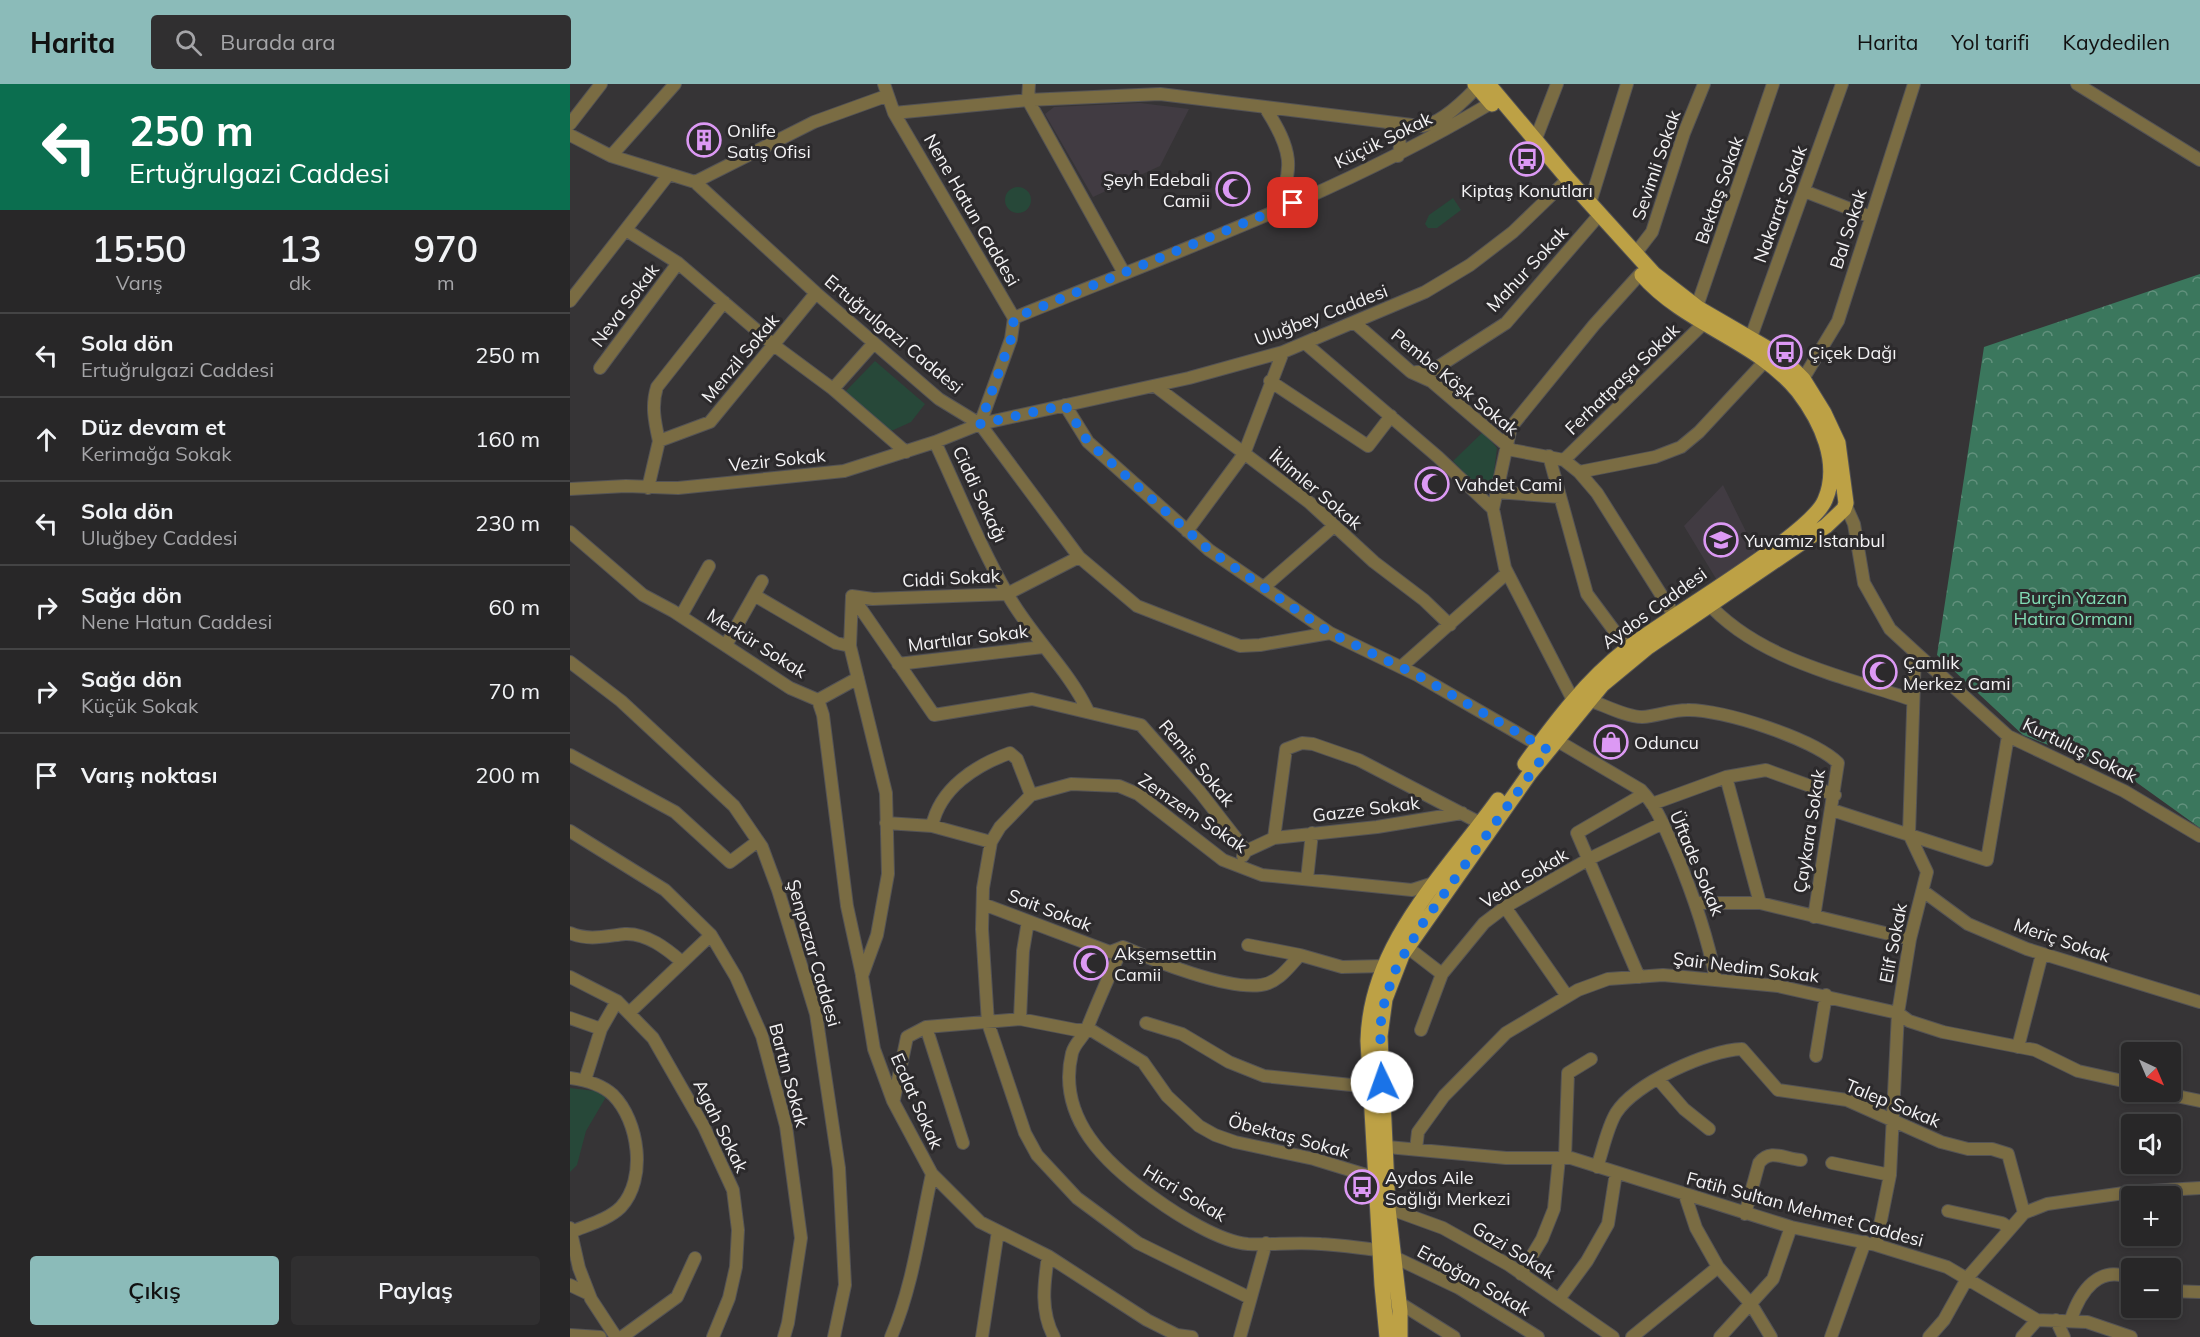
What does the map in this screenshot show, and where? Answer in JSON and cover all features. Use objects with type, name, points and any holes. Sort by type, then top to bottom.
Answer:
[{"type":"main road","points":[[1485,90],[1535,141],[1564,182]]},
{"type":"main road","points":[[1485,90],[1564,182],[1699,316],[1751,337],[1779,355],[1803,379],[1824,413],[1838,443],[1843,506]]},
{"type":"main road","points":[[1595,213],[1641,274],[1664,297],[1699,316],[1766,360],[1799,393],[1825,440],[1832,470],[1825,500]]},
{"type":"main road","points":[[1825,500],[1834,492],[1841,494],[1843,506]]},
{"type":"main road","name":"Aydos Caddesi","points":[[1387,1337],[1388,1208],[1371,1087],[1368,1029],[1384,966],[1397,938],[1482,824],[1589,700],[1632,659],[1795,533],[1825,500]]},
{"type":"main road","name":"Aydos Caddesi","points":[[1400,1337],[1398,1302],[1386,1253],[1376,1179],[1380,1146],[1380,1027],[1392,977],[1407,947],[1548,745],[1573,700],[1627,648],[1674,615],[1706,601],[1790,552],[1843,506]]},
{"type":"street","points":[[570,124],[601,84]]},
{"type":"street","points":[[611,156],[675,84]]},
{"type":"street","points":[[1029,84],[1028,100],[1124,273]]},
{"type":"street","points":[[1535,141],[1557,84]]},
{"type":"street","points":[[1595,213],[1627,84]]},
{"type":"street","name":"Sevimli Sokak","points":[[1635,254],[1652,232],[1684,133],[1704,84]]},
{"type":"street","name":"Bektaş Sokak","points":[[1699,316],[1773,84]]},
{"type":"street","name":"Nakarat Sokak","points":[[1751,337],[1842,84]]},
{"type":"street","name":"Bal Sokak","points":[[1803,379],[1838,321],[1914,84]]},
{"type":"street","points":[[2077,84],[2200,160]]},
{"type":"street","points":[[695,182],[814,122],[885,90]]},
{"type":"street","name":"Nene Hatun Caddesi","points":[[885,90],[894,113],[1014,318]]},
{"type":"street","points":[[894,113],[1028,100],[1160,94],[1266,109],[1420,126],[1431,125],[1485,90]]},
{"type":"street","name":"Küçük Sokak","points":[[1014,318],[1273,213],[1398,156],[1485,90]]},
{"type":"street","points":[[1266,109],[1281,134],[1290,160],[1285,192],[1273,213]]},
{"type":"street","points":[[1388,123],[1399,136],[1401,143],[1398,156]]},
{"type":"street","name":"Ertuğrulgazi Caddesi","points":[[570,135],[611,156],[695,182],[816,293],[939,399],[980,424],[1079,556],[1137,606],[1240,646],[1260,645],[1330,633]]},
{"type":"street","points":[[570,301],[669,174]]},
{"type":"street","name":"Uluğbey Caddesi","points":[[980,424],[1155,386],[1306,344],[1425,292],[1470,265],[1513,232],[1564,182]]},
{"type":"street","points":[[1803,191],[1871,217]]},
{"type":"street","name":"Mahur Sokak","points":[[1411,372],[1430,372],[1506,322],[1595,213]]},
{"type":"street","points":[[626,230],[678,263],[775,346],[833,389],[906,452]]},
{"type":"street","name":"Neva Sokak","points":[[600,368],[678,263]]},
{"type":"street","points":[[1573,700],[1507,573],[1493,509],[1505,444],[1511,427],[1594,325],[1641,274]]},
{"type":"street","name":"Menzil Sokak","points":[[659,441],[710,422],[775,346],[816,293]]},
{"type":"street","points":[[648,488],[659,441],[653,399],[657,387],[724,302]]},
{"type":"street","name":"Ferhatpaşa Sokak","points":[[1564,460],[1699,316]]},
{"type":"street","points":[[980,424],[1011,339],[1014,318]]},
{"type":"street","name":"Pembe Köşk Sokak","points":[[1355,322],[1411,372],[1431,381],[1512,450],[1564,460],[1579,472],[1597,493],[1674,615]]},
{"type":"street","points":[[833,389],[874,343]]},
{"type":"street","points":[[1306,344],[1391,416],[1493,509]]},
{"type":"street","points":[[1187,531],[1244,454],[1283,352]]},
{"type":"street","points":[[1579,472],[1655,457],[1681,447],[1699,432],[1766,360]]},
{"type":"street","points":[[1270,381],[1368,446],[1391,416]]},
{"type":"street","name":"İklimler Sokak","points":[[1155,386],[1310,503],[1374,562],[1424,600],[1450,625]]},
{"type":"street","points":[[1065,405],[1088,442],[1209,550],[1330,633],[1401,667],[1548,745]]},
{"type":"street","name":"Vezir Sokak","points":[[570,489],[626,486],[678,488],[844,471],[935,442],[980,424]]},
{"type":"street","name":"Ciddi Sokağı","points":[[935,442],[1007,594],[1043,647],[1078,691],[1088,711]]},
{"type":"street","points":[[1549,456],[1587,594],[1627,648]]},
{"type":"street","points":[[1496,492],[1560,497]]},
{"type":"street","name":"Kurtuluş Sokak","points":[[1843,506],[1854,524],[1864,583],[1890,628],[1915,652],[2008,735],[2124,791],[2200,836]]},
{"type":"street","points":[[1264,587],[1334,526]]},
{"type":"street","name":"Merkür Sokak","points":[[570,532],[621,578],[644,595],[681,616],[790,688],[818,700],[823,715],[847,906],[862,976]]},
{"type":"street","name":"Ciddi Sokak","points":[[852,596],[873,599],[1007,594],[1079,556]]},
{"type":"street","points":[[681,616],[709,566]]},
{"type":"street","points":[[1401,667],[1507,573]]},
{"type":"street","points":[[726,645],[762,581]]},
{"type":"street","points":[[754,594],[836,644],[850,646]]},
{"type":"street","name":"Ecdat Sokak","points":[[852,596],[850,646],[886,794],[888,874],[884,903],[862,976],[874,1049],[893,1101],[932,1174],[980,1222],[1048,1256],[1147,1320],[1177,1335],[1192,1337]]},
{"type":"street","name":"Remis Sokak","points":[[852,596],[934,715],[1032,699],[1088,711],[1114,721],[1141,725],[1200,792],[1246,851]]},
{"type":"street","points":[[1706,601],[1752,639],[1796,661],[1913,700]]},
{"type":"street","name":"Martılar Sokak","points":[[898,664],[1043,647]]},
{"type":"street","name":"Elif Sokak","points":[[1831,1337],[1870,1243],[1890,1175],[1898,1013],[1910,939],[1927,872],[1909,834],[1915,652]]},
{"type":"street","name":"Şenpazar Caddesi","points":[[570,662],[621,701],[734,806],[758,841],[778,890],[816,1014],[839,1168],[844,1285],[834,1337]]},
{"type":"street","points":[[818,700],[858,678]]},
{"type":"street","name":"Çaykara Sokak","points":[[1589,700],[1640,717],[1689,710],[1724,716],[1782,733],[1828,753],[1838,763],[1814,917]]},
{"type":"street","points":[[1832,810],[1987,860],[2008,735]]},
{"type":"street","points":[[1274,838],[1286,749],[1302,743],[1328,749],[1377,768],[1482,824]]},
{"type":"street","name":"Üftade Sokak","points":[[1548,745],[1644,794],[1652,804],[1663,823],[1696,903],[1707,935],[1716,980]]},
{"type":"street","points":[[932,826],[938,806],[949,790],[980,767],[1010,753],[1017,759],[1031,795],[1000,827],[991,842],[982,929],[988,1023],[1025,1132],[1037,1155],[1052,1174],[1077,1198],[1138,1243],[1250,1298]]},
{"type":"street","points":[[570,755],[675,812],[730,861],[758,841]]},
{"type":"street","points":[[1652,804],[1726,777],[1766,770],[1834,795]]},
{"type":"street","points":[[1726,777],[1760,903]]},
{"type":"street","name":"Zemzem Sokak","points":[[1031,795],[1071,784],[1119,786],[1138,794],[1205,848],[1238,867],[1262,875],[1412,890],[1437,882]]},
{"type":"street","points":[[1639,977],[1576,833],[1644,794]]},
{"type":"street","name":"Gazze Sokak","points":[[1246,851],[1274,838],[1400,824],[1462,813]]},
{"type":"street","points":[[886,823],[932,826],[991,842]]},
{"type":"street","name":"Veda Sokak","points":[[1421,1030],[1442,974],[1484,923],[1505,908],[1589,860],[1663,823]]},
{"type":"street","name":"Bartın Sokak","points":[[570,831],[665,890],[711,935],[732,968],[762,1036],[786,1126],[801,1238],[784,1337]]},
{"type":"street","points":[[1307,879],[1312,833]]},
{"type":"street","points":[[1238,867],[1246,851]]},
{"type":"street","name":"Meriç Sokak","points":[[1923,891],[1968,924],[2042,954],[2200,1002]]},
{"type":"street","points":[[1696,903],[1760,903],[1910,939]]},
{"type":"street","name":"Sait Sokak","points":[[983,904],[1110,952],[1123,947],[1166,966],[1247,985],[1262,986],[1276,980],[1300,955]]},
{"type":"street","points":[[1505,908],[1567,996]]},
{"type":"street","points":[[1020,1019],[1023,951],[1028,921]]},
{"type":"street","points":[[570,933],[598,938],[633,935],[662,944],[682,962]]},
{"type":"street","points":[[630,1012],[711,935]]},
{"type":"street","points":[[1248,945],[1300,955],[1342,967],[1384,966]]},
{"type":"street","name":"Hicri Sokak","points":[[1123,947],[1104,985],[1087,1030],[1080,1037],[1072,1053],[1071,1088],[1077,1116],[1092,1144],[1126,1178],[1168,1208],[1223,1237],[1247,1244],[1321,1244],[1386,1253]]},
{"type":"street","points":[[1407,947],[1442,974]]},
{"type":"street","points":[[2018,1047],[2042,954]]},
{"type":"street","name":"Şair Nedim Sokak","points":[[1416,1149],[1418,1132],[1444,1096],[1470,1067],[1506,1033],[1567,996],[1608,979],[1663,975],[1778,986],[1826,995],[1898,1013],[1910,1021],[1943,1032],[2036,1050],[2078,1071],[2121,1081]]},
{"type":"street","name":"Agah Sokak","points":[[570,977],[617,1001],[630,1012],[661,1049],[704,1127],[733,1190],[738,1230],[736,1267],[729,1298],[713,1337]]},
{"type":"street","points":[[1816,1056],[1826,995]]},
{"type":"street","points":[[585,1080],[601,1029],[617,1001]]},
{"type":"street","points":[[570,1018],[601,1029]]},
{"type":"street","name":"Öbektaş Sokak","points":[[926,1027],[1020,1019],[1087,1030],[1131,1053],[1143,1062],[1167,1096],[1198,1126],[1215,1135],[1234,1142],[1314,1159],[1376,1179]]},
{"type":"street","points":[[1146,1023],[1182,1034],[1229,1062],[1264,1076],[1371,1087]]},
{"type":"street","points":[[893,1101],[907,1036],[926,1027],[963,1143]]},
{"type":"street","name":"Talep Sokak","points":[[1597,1167],[1616,1113],[1658,1079],[1722,1050],[1742,1049],[1778,1090],[1847,1100],[1893,1123],[1956,1146],[1968,1149],[1992,1149],[2008,1154],[2024,1213]]},
{"type":"street","points":[[1521,1274],[1542,1239],[1554,1209],[1562,1158],[1568,1073],[1591,1059]]},
{"type":"street","points":[[570,1078],[585,1080],[608,1091],[625,1111],[635,1141],[636,1165],[633,1185],[621,1207],[608,1217],[571,1230],[579,1268],[589,1294],[616,1337]]},
{"type":"street","points":[[1658,1079],[1684,1109],[1709,1129]]},
{"type":"street","points":[[2181,1097],[2200,1101]]},
{"type":"street","name":"Fatih Sultan Mehmet Caddesi","points":[[1380,1146],[1506,1158],[1562,1158],[1597,1167],[1745,1214],[1791,1227],[1870,1243],[1947,1267],[1968,1277],[2037,1320]]},
{"type":"street","points":[[1745,1214],[1759,1163],[1765,1157],[1771,1154],[1801,1160]]},
{"type":"street","points":[[1832,1163],[1890,1175]]},
{"type":"street","points":[[1559,1299],[1587,1262],[1608,1224],[1616,1173]]},
{"type":"street","points":[[891,1337],[904,1300],[932,1174]]},
{"type":"street","points":[[1929,1337],[1944,1320],[1968,1277],[2024,1213],[2047,1204],[2122,1193],[2200,1188]]},
{"type":"street","points":[[1685,1194],[1696,1228],[1718,1266],[1751,1304],[1771,1337]]},
{"type":"street","name":"Gazi Sokak","points":[[1388,1208],[1443,1228],[1521,1274],[1613,1337]]},
{"type":"street","points":[[1948,1211],[2002,1223],[2009,1228]]},
{"type":"street","points":[[1720,1337],[1773,1279],[1791,1227]]},
{"type":"street","points":[[982,1337],[998,1231]]},
{"type":"street","points":[[1240,1337],[1266,1243]]},
{"type":"street","name":"Erdoğan Sokak","points":[[1386,1253],[1459,1288],[1538,1337]]},
{"type":"street","points":[[1048,1256],[1043,1289],[1046,1313],[1054,1337]]},
{"type":"street","points":[[622,1337],[677,1297],[695,1258]]},
{"type":"street","points":[[1632,1337],[1718,1266]]},
{"type":"street","points":[[2071,1319],[2078,1298],[2093,1281],[2118,1274],[2121,1275]]},
{"type":"street","points":[[570,1285],[589,1294]]},
{"type":"street","points":[[2181,1291],[2200,1292]]},
{"type":"street","points":[[1398,1302],[1454,1337]]},
{"type":"street","points":[[2022,1337],[2037,1320],[2071,1319],[2097,1323],[2131,1337]]},
{"type":"street","points":[[2056,1320],[2064,1337]]},
{"type":"street","points":[[570,1335],[600,1337]]},
{"type":"shaded area","points":[[1140,103],[1189,109],[1160,166],[1093,197],[1045,114],[1054,107]]},
{"type":"shaded area","name":"Yuvamız İstanbul","points":[[1723,485],[1757,554],[1718,582],[1684,526]]},
{"type":"green space","points":[[1018,187],[1027,191],[1031,200],[1027,209],[1018,213],[1009,209],[1005,200],[1009,191]]},
{"type":"green space","points":[[1453,198],[1461,210],[1437,228],[1428,228],[1425,224],[1429,215]]},
{"type":"green space","name":"Burçin Yazan Hatıra Ormanı","points":[[2200,274],[2200,828],[2129,777],[2023,735],[1937,655],[1984,347]]},
{"type":"green space","points":[[875,361],[925,404],[911,422],[889,432],[844,393]]},
{"type":"green space","points":[[1483,432],[1497,448],[1492,489],[1486,495],[1453,461]]},
{"type":"green space","points":[[570,1088],[595,1091],[606,1097],[586,1131],[577,1165],[570,1172]]},
{"type":"place","name":"Onlife Satış Ofisi","points":[[704,140]]},
{"type":"place","name":"Kiptaş Konutları","points":[[1527,159]]},
{"type":"place","name":"Şeyh Edebali Camii","points":[[1233,189]]},
{"type":"place","name":"Çiçek Dağı","points":[[1785,352]]},
{"type":"place","name":"Vahdet Cami","points":[[1432,484]]},
{"type":"place","name":"Yuvamız İstanbul","points":[[1721,540]]},
{"type":"place","name":"Çamlık Merkez Cami","points":[[1880,672]]},
{"type":"place","name":"Oduncu","points":[[1611,742]]},
{"type":"place","name":"Akşemsettin Camii","points":[[1091,963]]},
{"type":"place","name":"Aydos Aile Sağlığı Merkezi","points":[[1362,1187]]},
{"type":"route","points":[[1293,203],[1014,318],[1011,339],[980,424],[1065,405],[1088,442],[1209,550],[1330,633],[1417,675],[1548,750],[1409,943],[1397,966],[1385,999],[1380,1027],[1382,1082]]}]
